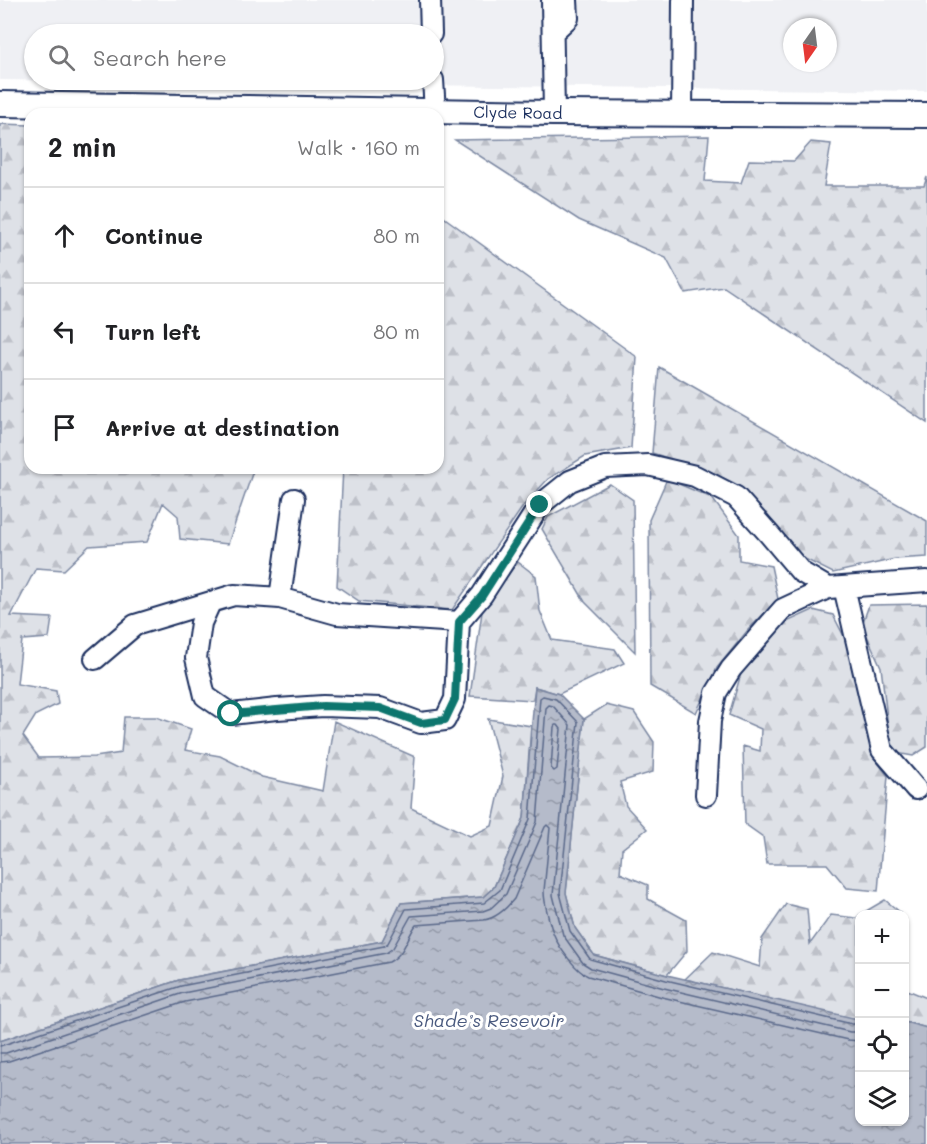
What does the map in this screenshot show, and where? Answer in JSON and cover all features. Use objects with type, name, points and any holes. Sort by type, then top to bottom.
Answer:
[{"type":"main road","name":"Clyde Road","points":[[0,104],[249,108]]},
{"type":"main road","name":"Clyde Road","points":[[444,111],[927,115]]},
{"type":"lane","points":[[430,0],[431,24]]},
{"type":"lane","points":[[552,0],[554,113]]},
{"type":"lane","points":[[553,32],[568,18],[567,0]]},
{"type":"lane","points":[[682,113],[683,0]]},
{"type":"lane","points":[[434,90],[435,108]]},
{"type":"lane","points":[[210,603],[201,623],[196,658],[205,696],[231,714],[334,706],[380,708],[421,723],[445,720],[455,699],[459,622],[482,596],[540,505],[570,481],[605,467],[648,465],[694,476],[736,497],[801,572],[836,587]]},
{"type":"lane","points":[[280,598],[294,499]]},
{"type":"lane","points":[[706,795],[710,721],[716,693],[731,669],[783,609],[836,587],[927,581]]},
{"type":"lane","points":[[836,587],[882,750],[916,789]]},
{"type":"lane","points":[[94,659],[135,625],[234,595],[280,598],[337,614],[459,622]]},
{"type":"shaded area","points":[[0,0],[927,0],[927,91],[444,85],[444,24],[24,24],[24,80],[0,80]]},
{"type":"green space","points":[[0,124],[24,125],[24,474],[252,474],[228,544],[180,539],[178,516],[163,503],[147,542],[89,546],[64,570],[36,568],[11,616],[52,618],[49,638],[22,640],[17,684],[56,691],[58,704],[36,715],[23,736],[39,758],[95,757],[121,753],[124,717],[156,717],[191,729],[185,750],[220,756],[262,777],[323,791],[334,721],[415,757],[411,808],[470,836],[492,826],[503,776],[488,719],[531,726],[524,818],[494,887],[483,897],[401,903],[382,941],[179,980],[0,1041]]},
{"type":"green space","points":[[709,136],[705,181],[741,183],[749,160],[794,161],[811,142],[831,144],[824,186],[924,186],[927,177],[927,423],[724,287],[685,293],[666,258],[579,220],[455,140]]},
{"type":"green space","points":[[444,217],[637,357],[631,448],[585,456],[548,479],[524,505],[452,610],[359,601],[337,586],[343,474],[444,474]]},
{"type":"green space","points":[[659,367],[927,521],[927,557],[895,559],[833,573],[801,557],[756,505],[708,471],[652,453]]},
{"type":"green space","points":[[667,479],[712,498],[739,535],[739,560],[771,566],[778,599],[748,630],[717,668],[696,713],[650,686],[649,520]]},
{"type":"green space","points":[[610,484],[633,500],[635,652],[585,602],[542,529],[548,517]]},
{"type":"green space","points":[[518,562],[536,576],[540,611],[552,640],[615,649],[624,663],[559,694],[535,687],[533,700],[470,696],[483,605]]},
{"type":"green space","points":[[927,604],[927,747],[913,756],[891,752],[881,667],[862,625],[869,605]]},
{"type":"green space","points":[[813,610],[833,615],[851,650],[872,755],[888,776],[878,891],[847,888],[827,864],[767,864],[763,837],[745,824],[743,746],[760,751],[761,729],[729,715],[742,670],[780,625]]},
{"type":"green space","points":[[606,705],[634,712],[654,742],[653,772],[620,782],[626,806],[647,829],[622,849],[620,873],[648,885],[648,899],[686,920],[687,951],[667,975],[594,955],[575,928],[566,893],[584,719]]},
{"type":"green space","points":[[885,900],[898,910],[868,910]]},
{"type":"green space","points":[[786,904],[807,909],[810,944],[831,915],[855,918],[855,1019],[685,979],[713,952],[760,967],[762,939]]},
{"type":"green space","points":[[909,991],[927,998],[927,1028],[909,1023]]},
{"type":"water","name":"Shade’s Resevoir","points":[[535,687],[559,694],[584,719],[566,893],[575,928],[594,955],[667,975],[855,1018],[855,1126],[909,1126],[909,1023],[927,1028],[927,1144],[0,1144],[0,1041],[179,980],[382,941],[401,903],[483,897],[494,887],[524,818]]},
{"type":"route","points":[[231,714],[323,706],[380,708],[421,723],[445,720],[455,699],[459,622],[482,596],[540,505]]}]
